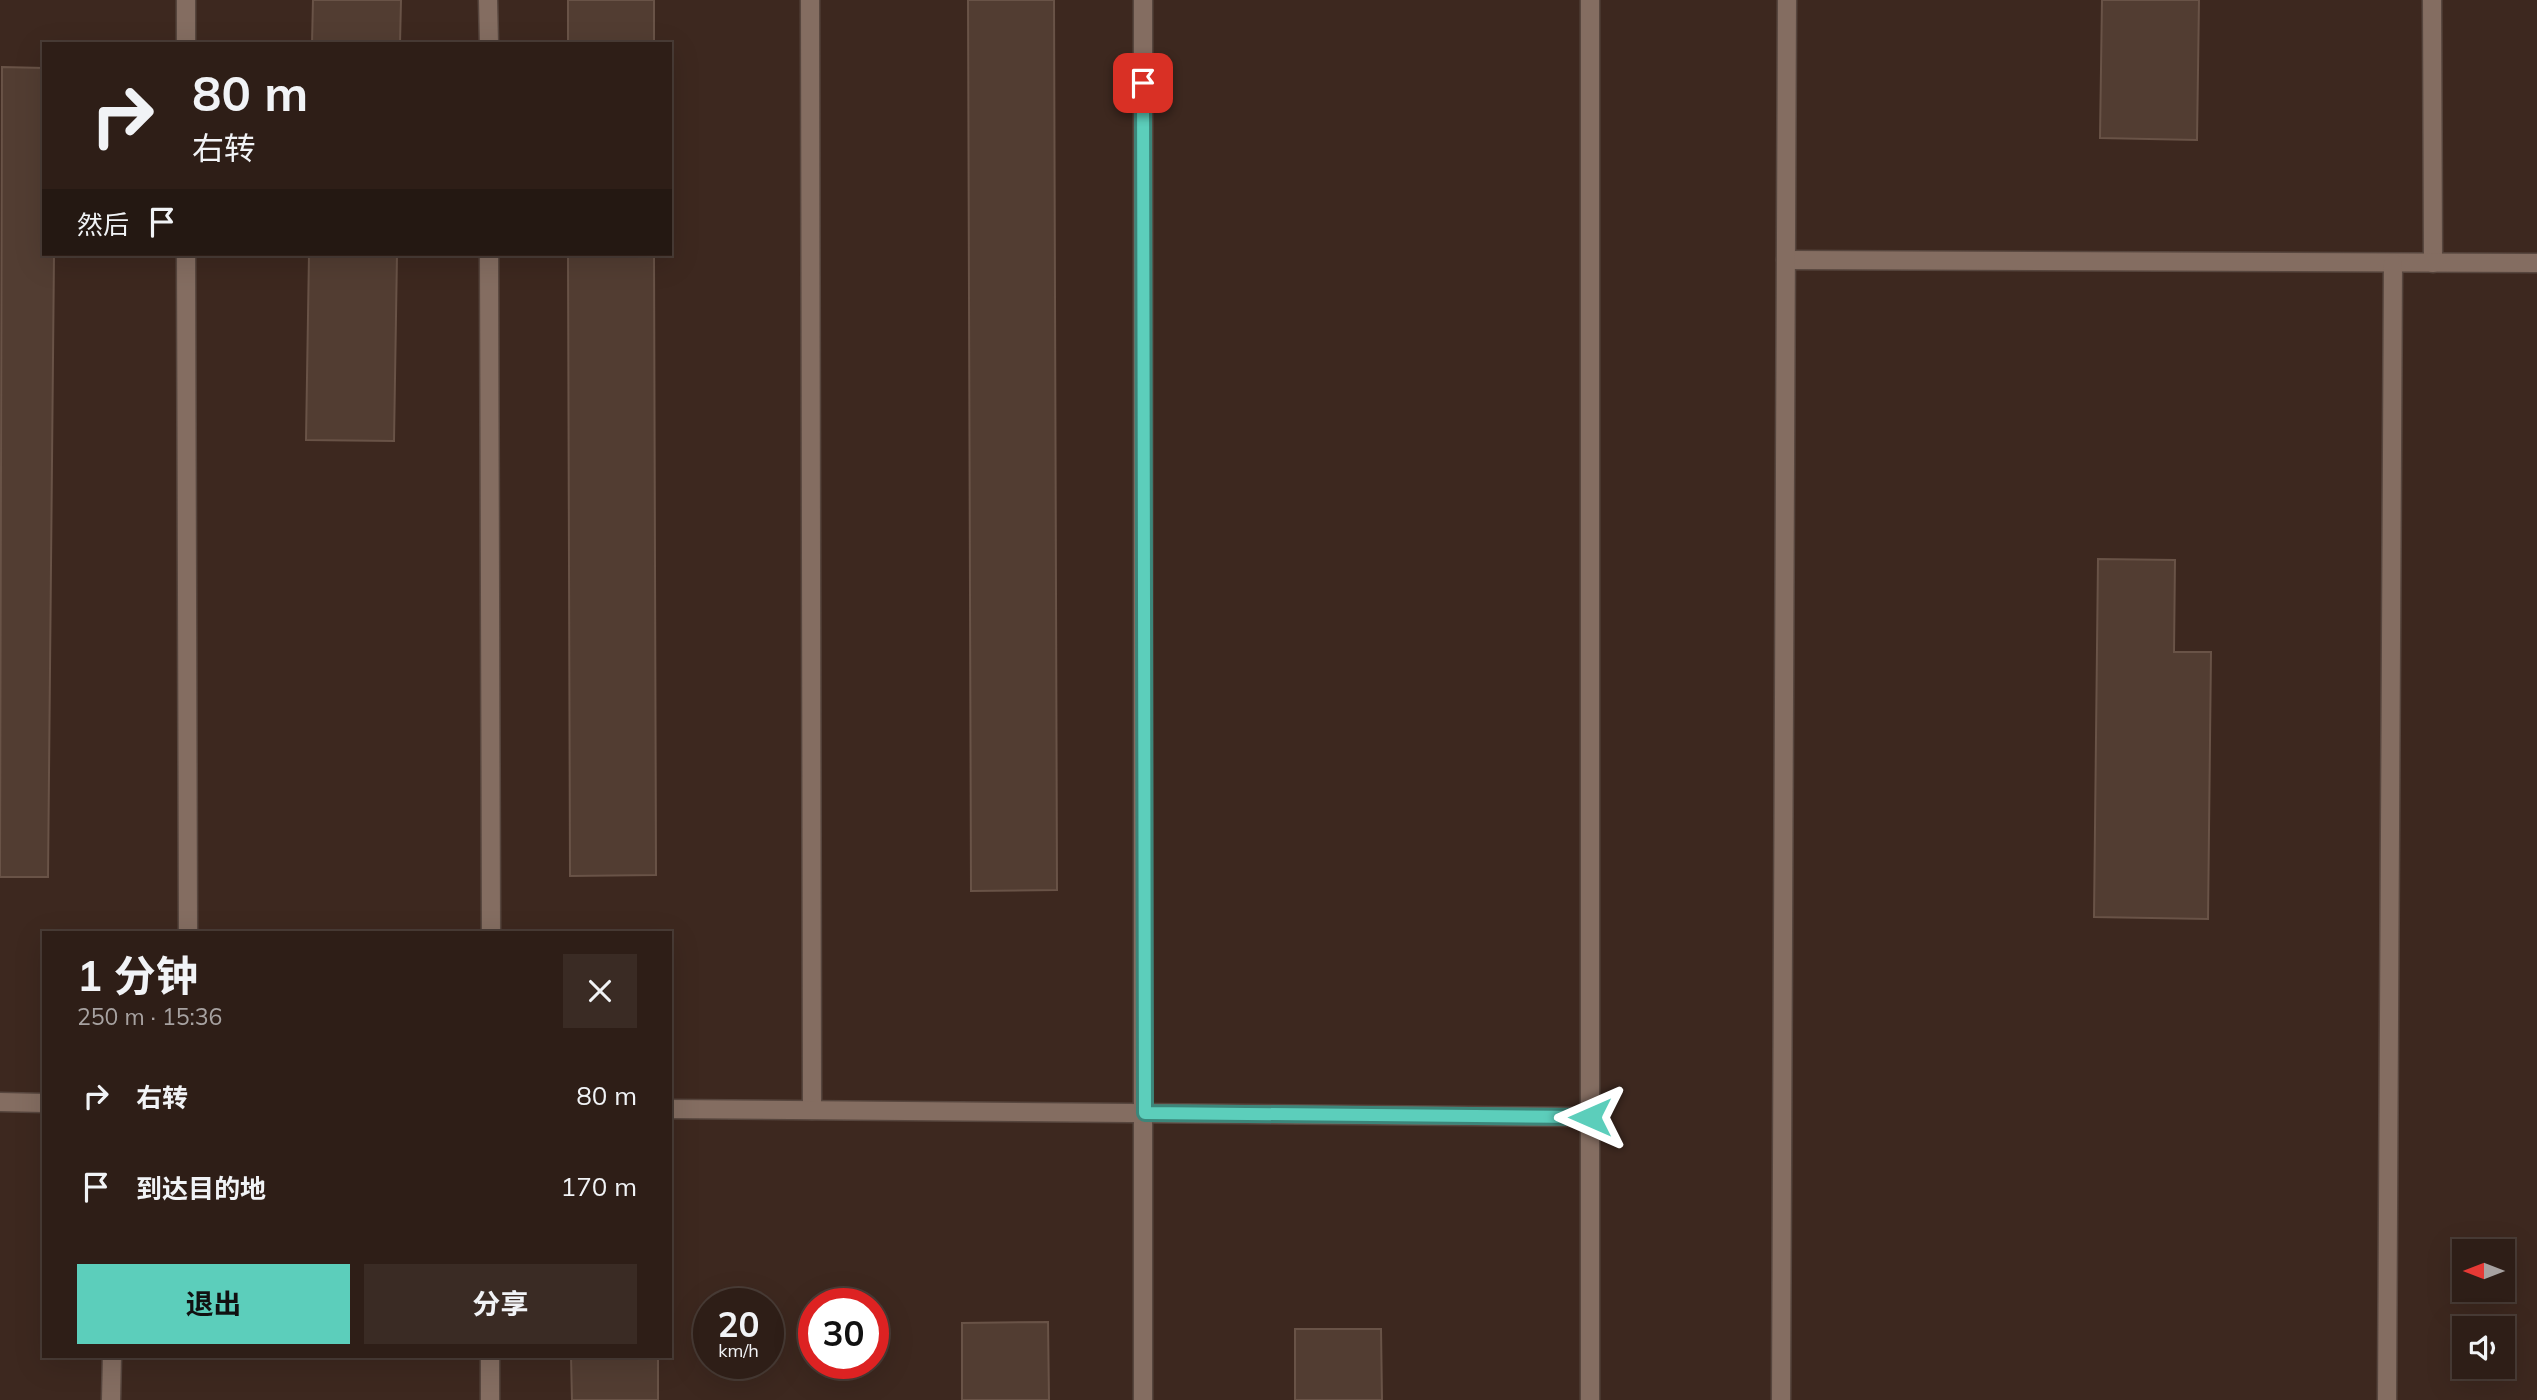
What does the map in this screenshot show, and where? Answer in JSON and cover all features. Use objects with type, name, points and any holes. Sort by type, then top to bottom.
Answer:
[{"type":"street","points":[[186,0],[186,42]]},
{"type":"street","points":[[488,0],[489,42]]},
{"type":"street","points":[[810,0],[812,1110]]},
{"type":"street","points":[[1143,0],[1143,1400]]},
{"type":"street","points":[[1590,0],[1590,1400]]},
{"type":"street","points":[[1782,1400],[1787,0]]},
{"type":"street","points":[[2432,0],[2433,263]]},
{"type":"street","points":[[186,256],[188,931]]},
{"type":"street","points":[[489,256],[491,931]]},
{"type":"street","points":[[1786,260],[2537,263]]},
{"type":"street","points":[[2387,1400],[2393,263]]},
{"type":"street","points":[[0,1102],[42,1103]]},
{"type":"street","points":[[672,1108],[1590,1117]]},
{"type":"street","points":[[111,1400],[112,1358]]},
{"type":"street","points":[[490,1358],[490,1400]]},
{"type":"building","points":[[313,0],[401,0],[400,42],[312,42]]},
{"type":"building","points":[[568,0],[654,0],[654,42],[568,42]]},
{"type":"building","points":[[968,0],[1054,0],[1057,890],[971,891]]},
{"type":"building","points":[[2102,0],[2199,0],[2197,140],[2100,138]]},
{"type":"building","points":[[2,67],[42,68],[42,256],[54,256],[48,877],[0,877]]},
{"type":"building","points":[[309,256],[397,256],[394,441],[306,440]]},
{"type":"building","points":[[568,256],[654,256],[656,875],[570,876]]},
{"type":"building","points":[[2098,559],[2175,560],[2174,652],[2211,652],[2208,919],[2094,917]]},
{"type":"building","points":[[1048,1322],[1049,1400],[962,1400],[962,1323]]},
{"type":"building","points":[[1295,1329],[1381,1329],[1382,1400],[1295,1400]]},
{"type":"building","points":[[571,1358],[658,1358],[658,1400],[572,1400]]},
{"type":"route","points":[[1143,83],[1145,1113],[1590,1117]]}]
